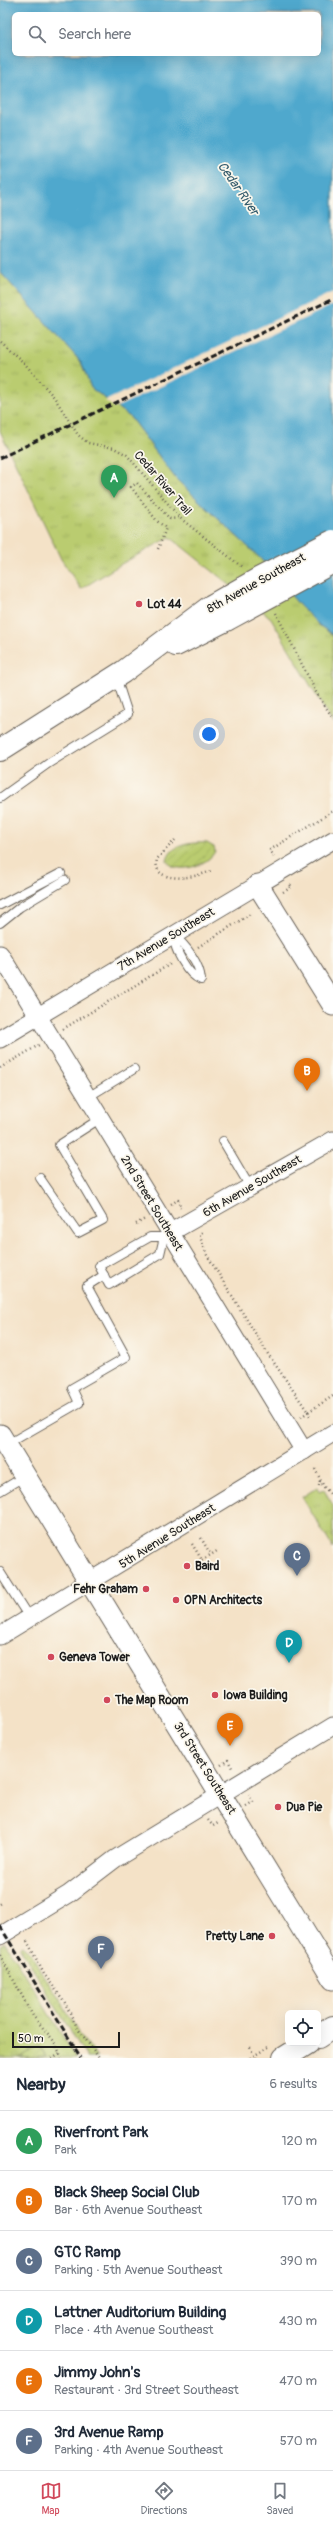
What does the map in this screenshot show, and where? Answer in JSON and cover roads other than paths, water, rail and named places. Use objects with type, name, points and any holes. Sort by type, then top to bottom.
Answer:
[{"type":"main road","name":"8th Avenue Southeast","points":[[218,613],[260,578],[333,541]]},
{"type":"main road","name":"8th Avenue Southeast","points":[[0,750],[218,613],[333,562]]},
{"type":"main road","points":[[321,2035],[333,2027]]},
{"type":"main road","points":[[284,2058],[303,2046]]},
{"type":"street","name":"7th Avenue Southeast","points":[[0,1039],[333,840]]},
{"type":"street","points":[[258,885],[333,1005]]},
{"type":"street","name":"2nd Street Southeast","points":[[0,954],[101,1118],[167,1234],[304,1451]]},
{"type":"street","name":"6th Avenue Southeast","points":[[167,1234],[333,1140]]},
{"type":"street","name":"5th Avenue Southeast","points":[[0,1636],[90,1583],[333,1433]]},
{"type":"street","name":"3rd Street Southeast","points":[[3,1440],[333,1979]]},
{"type":"street","points":[[0,1936],[74,1890],[107,1864],[333,1726]]},
{"type":"street","points":[[0,1922],[63,1884],[107,1864]]},
{"type":"lane","points":[[0,798],[49,764],[128,714],[119,674]]},
{"type":"lane","points":[[0,905],[63,877],[0,923]]},
{"type":"lane","points":[[173,935],[184,943],[200,973],[201,980],[194,977],[181,957],[175,947],[173,935]]},
{"type":"lane","points":[[88,1097],[134,1070]]},
{"type":"lane","points":[[40,1178],[78,1233],[103,1220],[59,1145],[101,1118]]},
{"type":"lane","points":[[223,1141],[250,1187]]},
{"type":"lane","points":[[167,1234],[160,1254],[109,1284],[98,1266],[150,1236],[167,1234]]},
{"type":"lane","points":[[3,1440],[79,1403],[72,1388],[126,1358],[87,1286],[104,1275]]},
{"type":"lane","points":[[0,1491],[25,1476]]},
{"type":"lane","points":[[0,1572],[30,1619]]},
{"type":"water","name":"Cedar River","points":[[0,0],[333,0],[333,635],[320,626],[300,606],[260,558],[176,479],[130,417],[91,388],[81,362],[0,272]]},
{"type":"railway","points":[[0,458],[333,299]]},
{"type":"railway","points":[[0,1926],[81,2058]]},
{"type":"place","name":"Riverfront Park","points":[[114,498]]},
{"type":"place","name":"Lot 44","points":[[139,604]]},
{"type":"place","name":"Black Sheep Social Club","points":[[307,1091]]},
{"type":"place","name":"Baird","points":[[187,1566]]},
{"type":"place","name":"GTC Ramp","points":[[297,1576]]},
{"type":"place","name":"Fehr Graham","points":[[146,1589]]},
{"type":"place","name":"OPN Architects","points":[[176,1600]]},
{"type":"place","name":"Geneva Tower","points":[[51,1657]]},
{"type":"place","name":"Lattner Auditorium Building","points":[[289,1663]]},
{"type":"place","name":"Iowa Building","points":[[215,1695]]},
{"type":"place","name":"The Map Room","points":[[107,1700]]},
{"type":"place","name":"Jimmy John's","points":[[230,1746]]},
{"type":"place","name":"Dua Pie","points":[[278,1807]]},
{"type":"place","name":"Pretty Lane","points":[[272,1936]]},
{"type":"place","name":"3rd Avenue Ramp","points":[[101,1969]]}]
